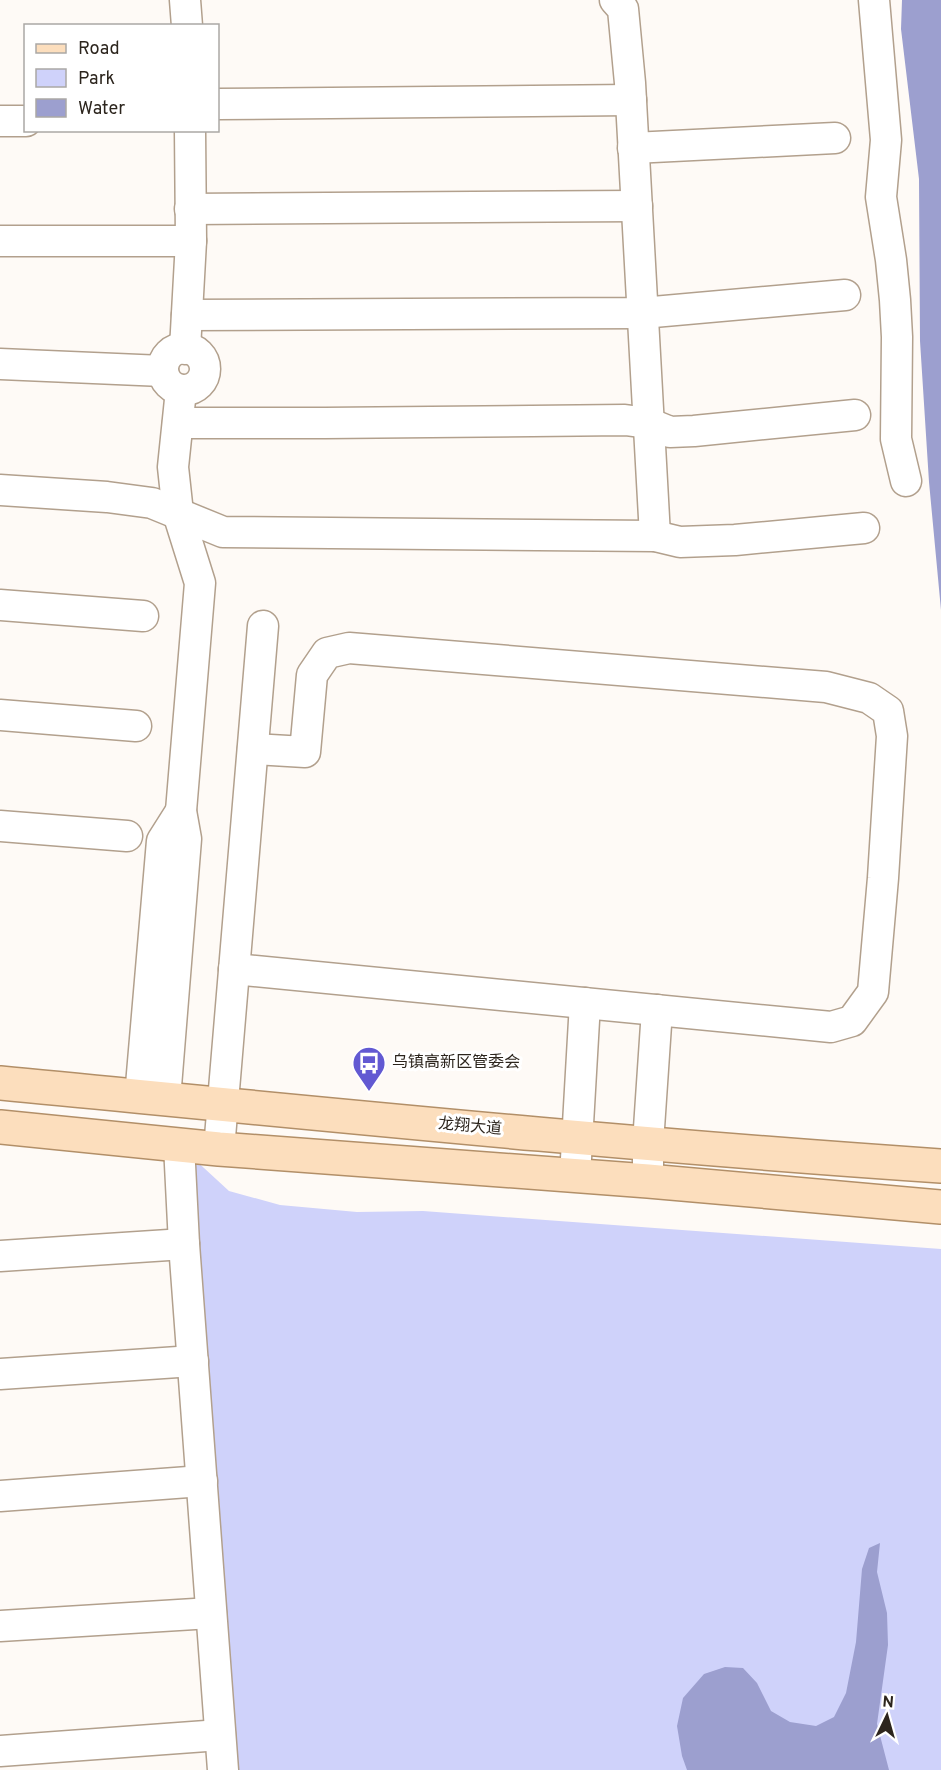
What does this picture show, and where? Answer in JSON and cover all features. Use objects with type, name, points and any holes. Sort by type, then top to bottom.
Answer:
[{"type":"main road","name":"龙翔大道","points":[[0,1083],[577,1137],[941,1166]]},
{"type":"main road","points":[[0,1127],[219,1149],[648,1181],[941,1207]]},
{"type":"street","points":[[185,0],[187,24]]},
{"type":"street","points":[[615,0],[623,9],[631,100],[654,536]]},
{"type":"street","points":[[874,0],[886,140],[881,197],[896,309],[896,439],[906,481]]},
{"type":"street","points":[[219,104],[631,100]]},
{"type":"street","points":[[0,121],[24,121]]},
{"type":"street","points":[[0,364],[172,381],[188,390],[200,383],[205,371],[202,358],[191,350],[185,349],[191,241],[190,132]]},
{"type":"street","points":[[633,148],[835,138]]},
{"type":"street","points":[[190,209],[637,206]]},
{"type":"street","points":[[0,241],[191,241]]},
{"type":"street","points":[[187,315],[642,313],[846,295]]},
{"type":"street","points":[[152,1098],[186,839],[181,811],[200,583],[178,513],[173,467],[178,423],[172,381]]},
{"type":"street","points":[[178,423],[626,420],[648,423],[670,432],[855,416]]},
{"type":"street","points":[[0,490],[107,497],[152,503],[223,532],[654,536],[680,542],[735,540],[864,528]]},
{"type":"street","points":[[0,605],[143,616]]},
{"type":"street","points":[[219,1149],[263,626]]},
{"type":"street","points":[[234,969],[831,1027],[852,1022],[873,992],[892,736],[888,711],[869,698],[826,687],[349,648],[327,653],[312,675],[305,752],[253,749]]},
{"type":"street","points":[[0,716],[136,726]]},
{"type":"street","points":[[0,826],[127,836]]},
{"type":"street","points":[[575,1176],[585,1003]]},
{"type":"street","points":[[648,1181],[648,1143],[657,1010]]},
{"type":"street","points":[[179,1145],[184,1244],[223,1770]]},
{"type":"street","points":[[0,1256],[184,1244]]},
{"type":"street","points":[[0,1374],[193,1361]]},
{"type":"street","points":[[0,1496],[202,1481]]},
{"type":"street","points":[[0,1626],[212,1613]]},
{"type":"street","points":[[0,1751],[220,1735]]},
{"type":"green space","points":[[179,1145],[229,1191],[280,1205],[357,1212],[423,1211],[941,1249],[941,1770],[223,1770]]},
{"type":"water","points":[[902,0],[941,0],[941,610],[929,482],[920,341],[919,179],[901,29]]},
{"type":"water","points":[[880,1543],[877,1572],[887,1613],[888,1645],[877,1724],[889,1770],[687,1770],[677,1726],[683,1698],[704,1674],[725,1667],[743,1668],[757,1683],[771,1711],[790,1722],[816,1726],[834,1717],[846,1693],[856,1642],[862,1569],[869,1548]]},
{"type":"place","name":"乌镇高新区管委会","points":[[369,1092]]}]
